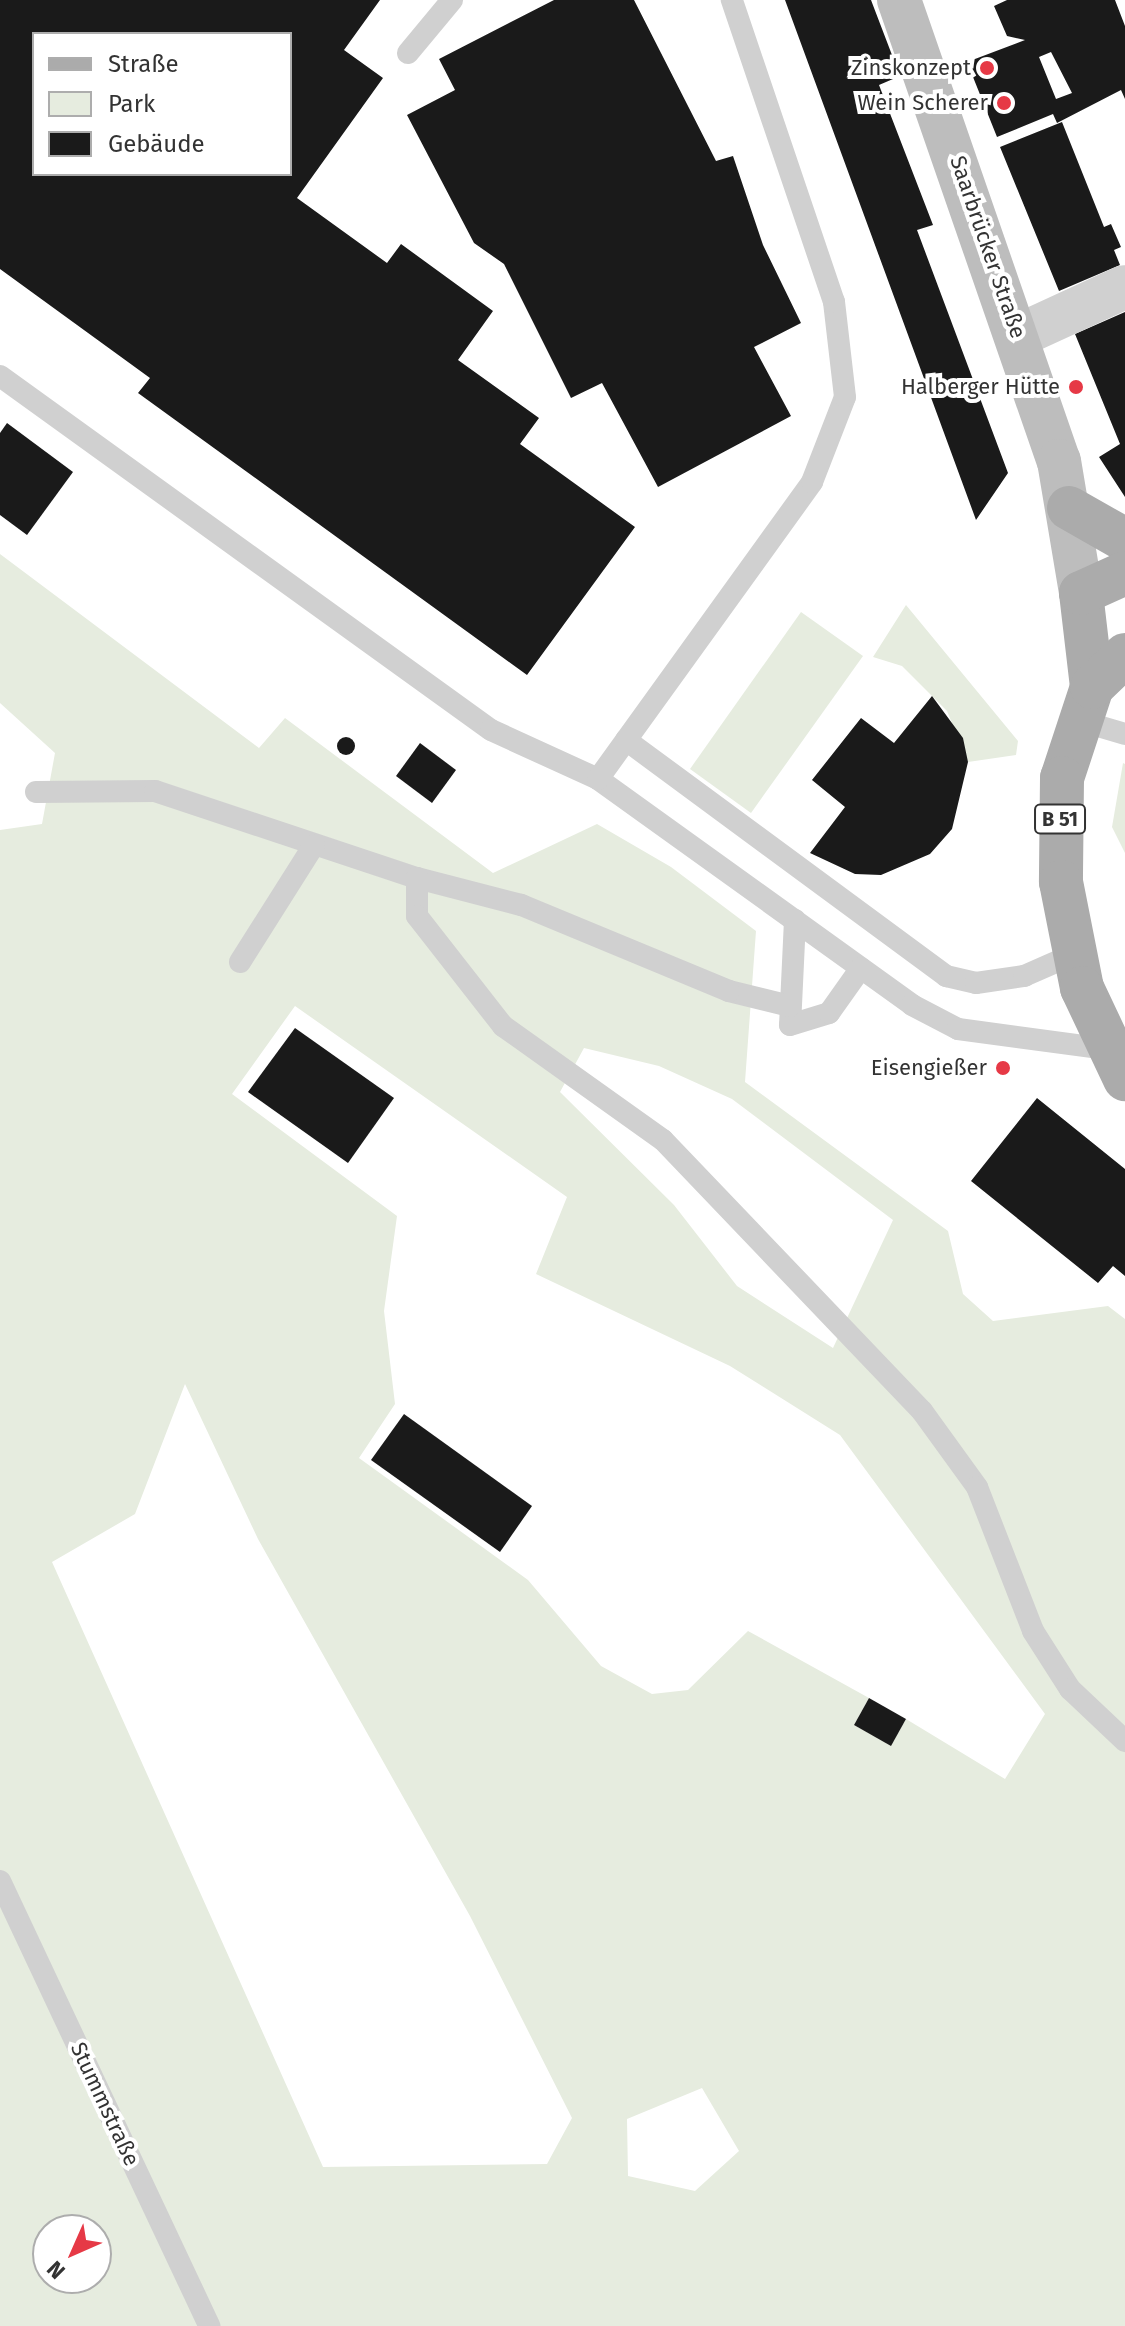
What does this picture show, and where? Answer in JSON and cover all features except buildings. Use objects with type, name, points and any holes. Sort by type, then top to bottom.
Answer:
[{"type":"main road","name":"Saarbrücker Straße","points":[[899,0],[1020,335],[1069,508],[1081,593],[1086,704]]},
{"type":"main road","points":[[1069,508],[1125,540]]},
{"type":"main road","points":[[1081,593],[1125,573]]},
{"type":"main road","points":[[1081,593],[1125,611]]},
{"type":"main road","name":"Saarbrücker Straße","points":[[1116,1064],[1072,955],[1059,831],[1062,778],[1086,704],[1125,655]]},
{"type":"street","points":[[1020,335],[1125,287]]},
{"type":"lane","points":[[408,53],[452,0]]},
{"type":"lane","points":[[598,779],[812,482],[845,397],[834,302],[732,0]]},
{"type":"lane","points":[[0,376],[491,730],[598,779],[861,968],[958,1029],[1116,1064]]},
{"type":"lane","points":[[1086,704],[1125,734]]},
{"type":"lane","points":[[626,740],[946,976],[976,983],[1024,976],[1072,955]]},
{"type":"lane","points":[[36,792],[155,791],[417,878],[521,905],[729,991],[790,1006]]},
{"type":"lane","points":[[240,962],[314,845]]},
{"type":"lane","points":[[417,878],[417,916],[503,1026],[663,1140],[922,1411],[977,1487],[1033,1631],[1070,1689],[1125,1741]]},
{"type":"lane","points":[[795,920],[790,1025],[829,1013],[861,968]]},
{"type":"lane","name":"Stummstraße","points":[[0,1881],[209,2326]]},
{"type":"green space","points":[[0,554],[259,748],[285,718],[493,873],[597,824],[671,867],[756,931],[745,1082],[948,1231],[963,1294],[993,1321],[1108,1306],[1125,1319],[1125,2326],[0,2326],[0,830],[42,824],[55,753],[0,703]],"holes":[[[295,1006],[567,1197],[536,1274],[730,1366],[840,1435],[1045,1714],[1005,1779],[906,1719],[891,1745],[854,1725],[869,1698],[748,1631],[688,1690],[652,1694],[601,1666],[528,1580],[359,1458],[395,1404],[384,1311],[397,1216],[232,1094]],[[584,1048],[659,1066],[732,1099],[893,1220],[833,1348],[737,1286],[674,1205],[560,1092]],[[185,1384],[258,1539],[470,1916],[572,2118],[547,2164],[323,2167],[52,1562],[135,1514]],[[702,2088],[739,2151],[695,2191],[628,2176],[627,2119]]]},
{"type":"green space","points":[[906,605],[1018,741],[1016,755],[968,762],[947,711],[902,666],[873,657]]},
{"type":"green space","points":[[801,612],[863,656],[751,813],[690,769]]},
{"type":"green space","points":[[1125,764],[1125,853],[1112,827]]},
{"type":"place","name":"Zinskonzept","points":[[987,68]]},
{"type":"place","name":"Wein Scherer","points":[[1004,103]]},
{"type":"place","name":"Halberger Hütte","points":[[1076,387]]},
{"type":"place","name":"Eisengießer","points":[[1003,1068]]}]
